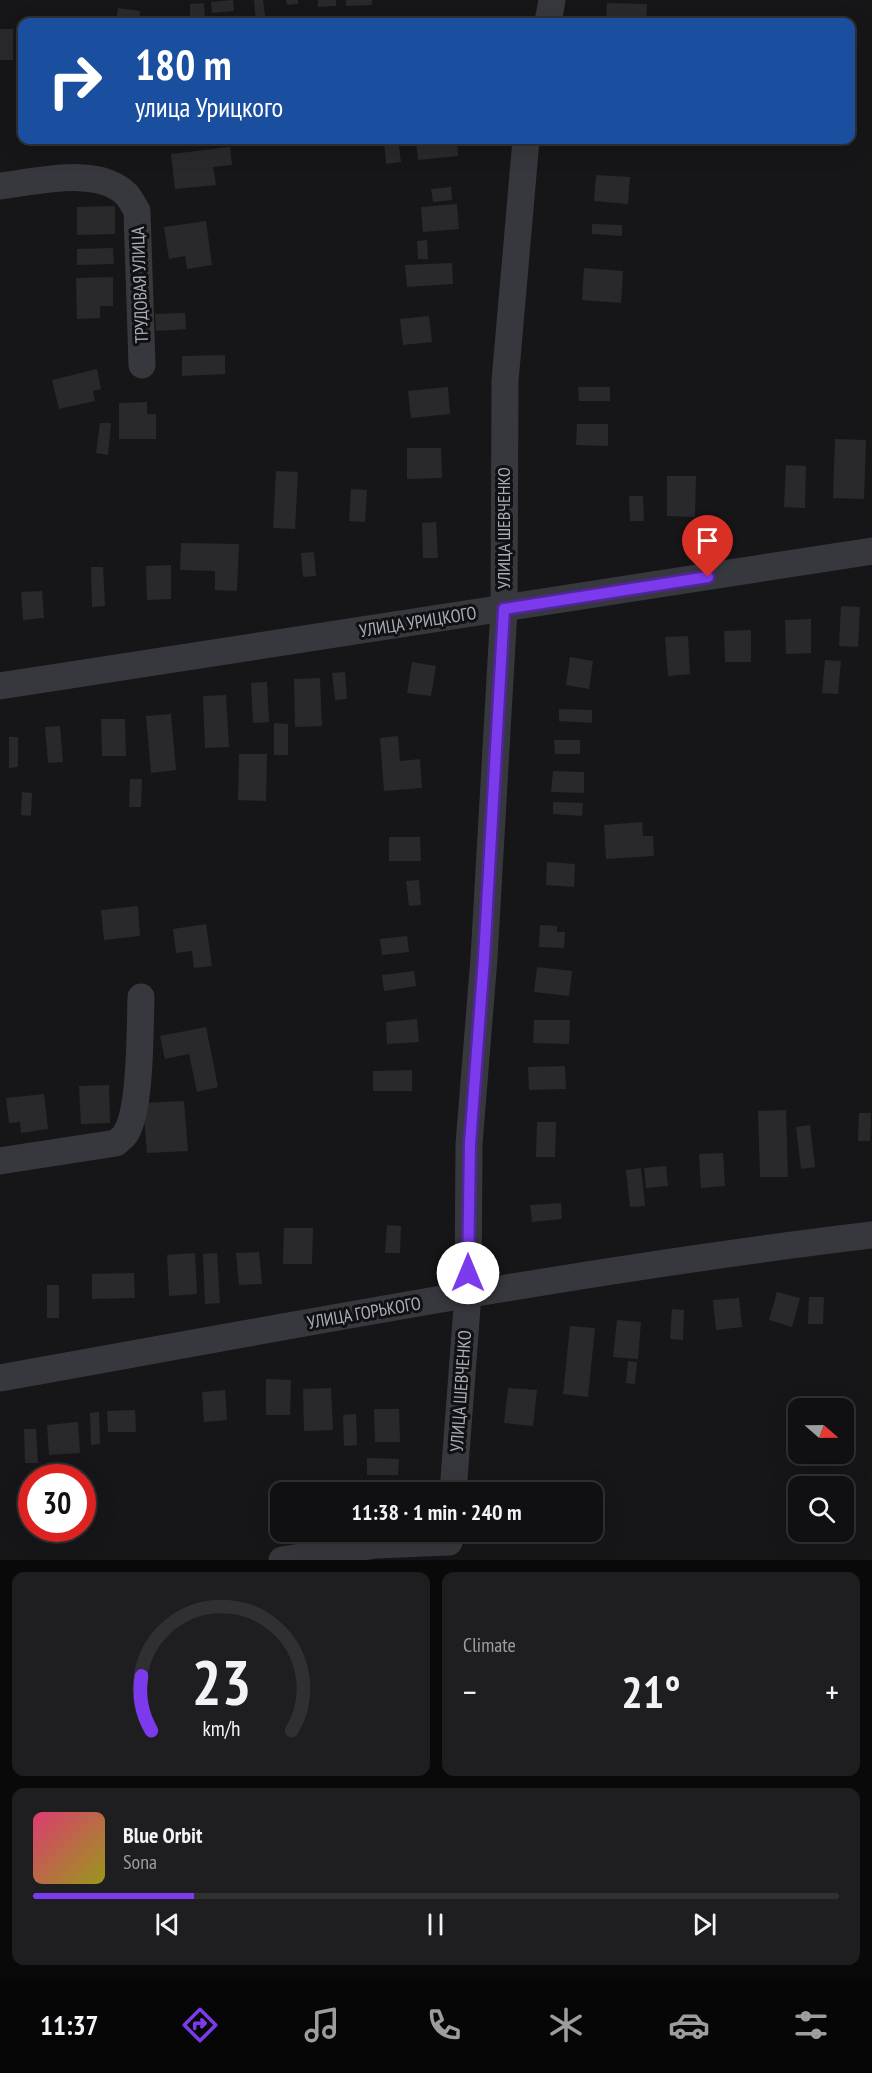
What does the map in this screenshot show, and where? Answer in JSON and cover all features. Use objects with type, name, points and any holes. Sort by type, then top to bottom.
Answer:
[{"type":"street","points":[[549,18],[552,0]]},
{"type":"street","name":"УЛИЦА ШЕВЧЕНКО","points":[[454,1482],[468,1294],[470,1144],[485,947],[504,609],[505,381],[526,144]]},
{"type":"street","name":"ТРУДОВАЯ УЛИЦА","points":[[0,186],[84,177],[105,181],[126,194],[137,211],[142,365]]},
{"type":"street","name":"УЛИЦА УРИЦКОГО","points":[[0,686],[872,550]]},
{"type":"street","points":[[0,1161],[116,1143],[126,1132],[134,1106],[141,997]]},
{"type":"street","name":"УЛИЦА ГОРЬКОГО","points":[[0,1378],[468,1294],[736,1251],[872,1235]]},
{"type":"street","points":[[282,1560],[375,1545],[449,1545]]},
{"type":"building","points":[[233,0],[234,11],[212,13],[211,2]]},
{"type":"building","points":[[254,0],[263,0],[265,18],[256,18]]},
{"type":"building","points":[[286,0],[298,0],[298,4],[287,5]]},
{"type":"building","points":[[318,0],[336,0],[336,6],[318,7]]},
{"type":"building","points":[[346,0],[372,0],[372,5],[346,6]]},
{"type":"building","points":[[204,3],[205,18],[190,18],[190,4]]},
{"type":"building","points":[[607,3],[647,4],[646,18],[606,18]]},
{"type":"building","points":[[118,8],[140,11],[139,18],[117,18]]},
{"type":"building","points":[[0,29],[13,29],[13,60],[0,60]]},
{"type":"building","points":[[384,144],[399,144],[401,162],[386,164]]},
{"type":"building","points":[[416,144],[457,144],[458,156],[418,160]]},
{"type":"building","points":[[230,147],[232,165],[213,167],[216,185],[175,189],[171,154]]},
{"type":"building","points":[[596,175],[630,177],[628,204],[594,201]]},
{"type":"building","points":[[451,187],[452,200],[433,202],[431,189]]},
{"type":"building","points":[[457,204],[459,229],[423,232],[421,207]]},
{"type":"building","points":[[115,206],[115,234],[77,235],[77,207]]},
{"type":"building","points":[[206,221],[212,265],[187,269],[185,256],[169,259],[164,227]]},
{"type":"building","points":[[592,224],[622,225],[622,236],[592,234]]},
{"type":"building","points":[[427,240],[428,259],[418,259],[417,241]]},
{"type":"building","points":[[113,248],[114,264],[77,265],[77,249]]},
{"type":"building","points":[[452,263],[453,284],[407,287],[405,265]]},
{"type":"building","points":[[584,268],[623,271],[621,303],[582,300]]},
{"type":"building","points":[[113,277],[113,306],[100,306],[100,318],[77,319],[76,278]]},
{"type":"building","points":[[185,313],[186,329],[156,331],[155,314]]},
{"type":"building","points":[[429,316],[432,342],[403,345],[400,319]]},
{"type":"building","points":[[225,355],[225,374],[182,376],[182,356]]},
{"type":"building","points":[[97,369],[101,389],[93,391],[95,401],[59,409],[52,380]]},
{"type":"building","points":[[448,387],[450,414],[411,418],[408,391]]},
{"type":"building","points":[[578,387],[610,387],[610,401],[579,401]]},
{"type":"building","points":[[147,402],[147,414],[156,414],[156,439],[119,439],[119,403]]},
{"type":"building","points":[[100,423],[111,423],[108,455],[96,453]]},
{"type":"building","points":[[577,424],[608,424],[608,446],[576,445]]},
{"type":"building","points":[[835,439],[866,440],[864,499],[833,498]]},
{"type":"building","points":[[407,448],[441,448],[442,478],[407,479]]},
{"type":"building","points":[[786,465],[806,466],[805,508],[784,507]]},
{"type":"building","points":[[276,471],[298,472],[295,529],[273,528]]},
{"type":"building","points":[[667,476],[696,476],[695,517],[667,516]]},
{"type":"building","points":[[351,489],[367,490],[365,522],[349,521]]},
{"type":"building","points":[[629,496],[643,496],[644,521],[630,521]]},
{"type":"building","points":[[436,522],[438,558],[423,558],[422,523]]},
{"type":"building","points":[[181,543],[239,544],[237,591],[215,590],[215,571],[180,570]]},
{"type":"building","points":[[314,552],[316,576],[303,577],[301,553]]},
{"type":"building","points":[[171,565],[171,599],[147,600],[146,566]]},
{"type":"building","points":[[91,567],[103,567],[105,606],[92,607]]},
{"type":"building","points":[[42,591],[44,618],[23,620],[21,592]]},
{"type":"building","points":[[841,606],[860,607],[858,647],[839,646]]},
{"type":"building","points":[[811,619],[811,653],[786,654],[785,620]]},
{"type":"building","points":[[751,630],[751,662],[725,662],[724,631]]},
{"type":"building","points":[[688,636],[690,674],[668,676],[665,637]]},
{"type":"building","points":[[570,657],[593,661],[589,689],[566,685]]},
{"type":"building","points":[[825,660],[841,661],[838,694],[822,693]]},
{"type":"building","points":[[412,662],[436,666],[431,696],[407,693]]},
{"type":"building","points":[[345,672],[347,699],[335,700],[332,673]]},
{"type":"building","points":[[320,678],[322,726],[295,727],[294,679]]},
{"type":"building","points":[[267,682],[269,722],[253,723],[251,683]]},
{"type":"building","points":[[226,695],[229,747],[205,748],[203,696]]},
{"type":"building","points":[[559,709],[592,710],[592,723],[559,721]]},
{"type":"building","points":[[171,714],[176,770],[151,773],[146,716]]},
{"type":"building","points":[[101,719],[125,719],[126,756],[102,756]]},
{"type":"building","points":[[274,723],[288,724],[288,755],[274,755]]},
{"type":"building","points":[[60,726],[63,762],[48,763],[45,727]]},
{"type":"building","points":[[398,736],[400,761],[420,759],[422,788],[384,791],[380,738]]},
{"type":"building","points":[[9,737],[18,737],[18,767],[9,768]]},
{"type":"building","points":[[554,740],[580,740],[580,754],[555,754]]},
{"type":"building","points":[[239,754],[267,754],[266,801],[238,800]]},
{"type":"building","points":[[553,771],[584,772],[584,793],[551,792]]},
{"type":"building","points":[[130,779],[142,779],[141,807],[129,807]]},
{"type":"building","points":[[22,792],[32,793],[31,816],[21,815]]},
{"type":"building","points":[[553,802],[583,803],[582,816],[553,814]]},
{"type":"building","points":[[642,822],[643,836],[653,836],[654,856],[606,859],[604,825]]},
{"type":"building","points":[[389,837],[420,837],[421,861],[389,861]]},
{"type":"building","points":[[547,862],[575,864],[574,887],[546,885]]},
{"type":"building","points":[[419,880],[421,905],[409,906],[406,881]]},
{"type":"building","points":[[138,906],[140,936],[104,940],[101,910]]},
{"type":"building","points":[[206,924],[212,966],[194,968],[192,951],[176,953],[173,929]]},
{"type":"building","points":[[540,925],[557,926],[557,932],[565,932],[564,948],[539,947]]},
{"type":"building","points":[[407,936],[409,952],[382,955],[380,939]]},
{"type":"building","points":[[537,967],[572,971],[569,996],[534,992]]},
{"type":"building","points":[[414,971],[416,986],[384,991],[382,975]]},
{"type":"building","points":[[417,1019],[419,1042],[387,1044],[386,1022]]},
{"type":"building","points":[[534,1020],[570,1020],[569,1044],[533,1043]]},
{"type":"building","points":[[206,1027],[218,1087],[197,1092],[189,1054],[165,1059],[160,1036]]},
{"type":"building","points":[[565,1066],[566,1089],[529,1090],[528,1067]]},
{"type":"building","points":[[412,1070],[412,1091],[373,1091],[373,1071]]},
{"type":"building","points":[[109,1085],[110,1123],[81,1124],[79,1086]]},
{"type":"building","points":[[44,1094],[48,1129],[21,1133],[20,1122],[9,1123],[6,1098]]},
{"type":"building","points":[[184,1101],[188,1151],[147,1153],[143,1103]]},
{"type":"building","points":[[786,1110],[788,1177],[760,1177],[758,1111]]},
{"type":"building","points":[[859,1113],[871,1113],[870,1141],[858,1141]]},
{"type":"building","points":[[537,1122],[556,1122],[555,1157],[536,1157]]},
{"type":"building","points":[[810,1125],[815,1167],[801,1169],[796,1127]]},
{"type":"building","points":[[723,1153],[725,1186],[701,1188],[699,1154]]},
{"type":"building","points":[[666,1166],[668,1186],[646,1188],[644,1168]]},
{"type":"building","points":[[641,1168],[645,1206],[630,1207],[626,1170]]},
{"type":"building","points":[[561,1203],[562,1219],[532,1222],[530,1205]]},
{"type":"building","points":[[387,1225],[401,1226],[400,1253],[385,1253]]},
{"type":"building","points":[[284,1228],[313,1228],[312,1264],[283,1264]]},
{"type":"building","points":[[259,1252],[262,1284],[239,1285],[236,1253]]},
{"type":"building","points":[[195,1253],[197,1294],[169,1296],[167,1255]]},
{"type":"building","points":[[217,1253],[220,1303],[205,1304],[203,1254]]},
{"type":"building","points":[[134,1273],[135,1298],[92,1299],[92,1274]]},
{"type":"building","points":[[47,1285],[59,1285],[59,1318],[47,1318]]},
{"type":"building","points":[[777,1292],[800,1298],[792,1327],[769,1320]]},
{"type":"building","points":[[809,1297],[824,1297],[823,1324],[808,1324]]},
{"type":"building","points":[[739,1298],[742,1327],[716,1330],[713,1300]]},
{"type":"building","points":[[672,1309],[684,1310],[683,1340],[670,1339]]},
{"type":"building","points":[[617,1320],[641,1322],[638,1359],[613,1357]]},
{"type":"building","points":[[570,1326],[595,1328],[588,1397],[563,1394]]},
{"type":"building","points":[[628,1361],[637,1362],[635,1384],[626,1383]]},
{"type":"building","points":[[266,1379],[291,1380],[290,1415],[266,1415]]},
{"type":"building","points":[[331,1388],[333,1430],[304,1431],[303,1389]]},
{"type":"building","points":[[508,1388],[537,1390],[533,1426],[504,1423]]},
{"type":"building","points":[[225,1390],[227,1420],[204,1422],[202,1392]]},
{"type":"building","points":[[374,1409],[399,1409],[400,1442],[375,1442]]},
{"type":"building","points":[[135,1410],[136,1432],[108,1432],[107,1411]]},
{"type":"building","points":[[99,1412],[100,1444],[91,1445],[90,1413]]},
{"type":"building","points":[[356,1414],[357,1445],[344,1446],[343,1415]]},
{"type":"building","points":[[78,1422],[80,1453],[49,1455],[47,1425]]},
{"type":"building","points":[[24,1429],[36,1429],[38,1463],[25,1463]]},
{"type":"building","points":[[367,1458],[399,1459],[398,1475],[367,1475]]},
{"type":"route","points":[[468,1273],[470,1144],[484,958],[504,609],[708,577]]}]
